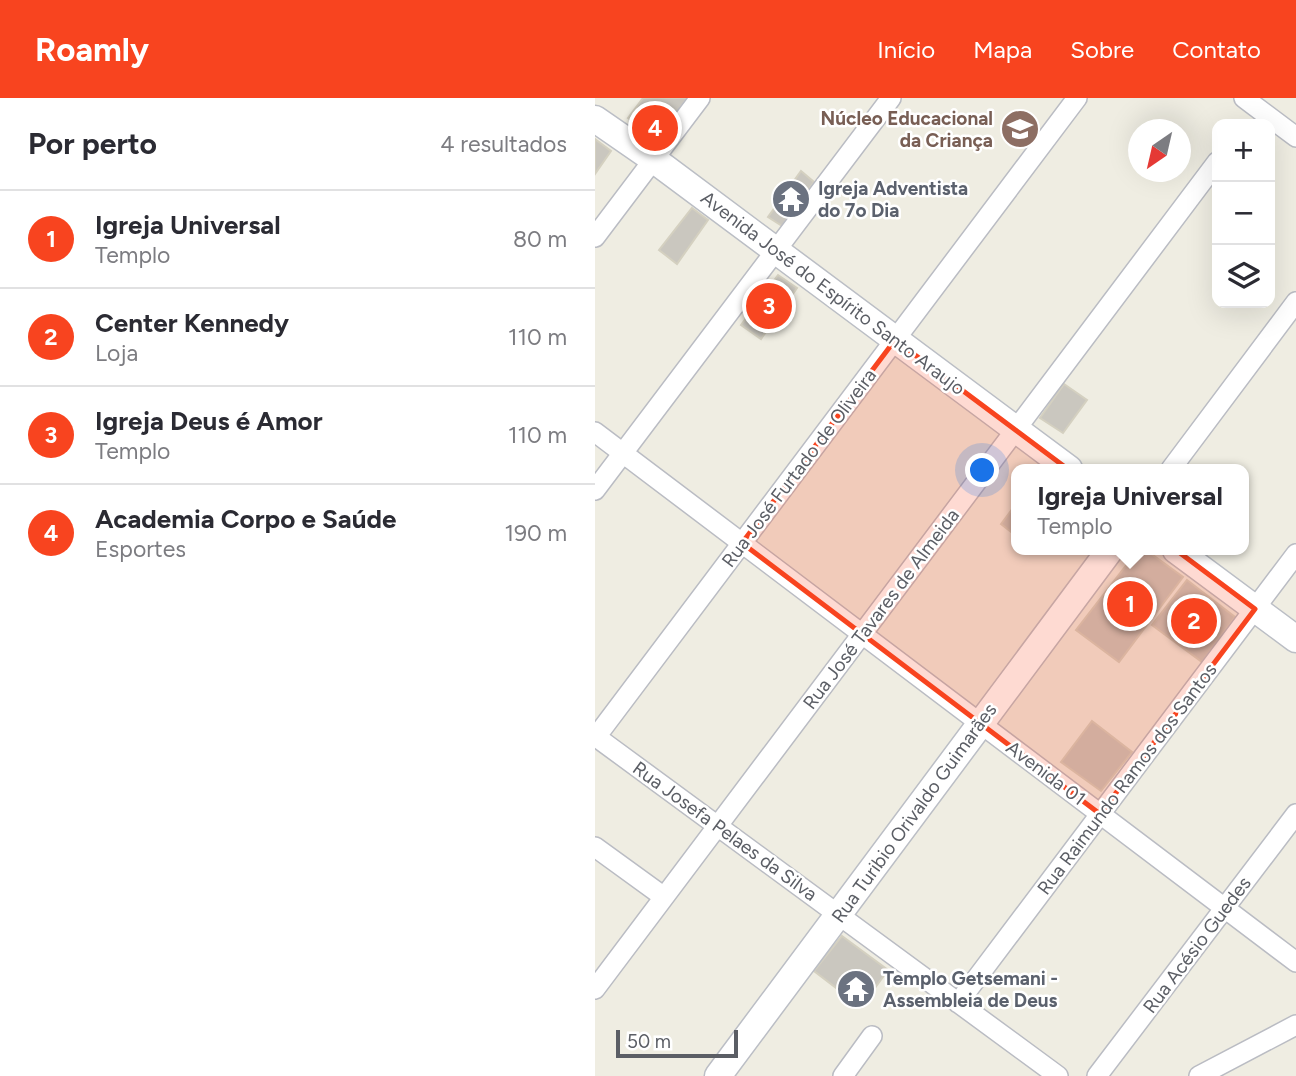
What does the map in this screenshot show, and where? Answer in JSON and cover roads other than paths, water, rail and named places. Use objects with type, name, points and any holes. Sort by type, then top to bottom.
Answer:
[{"type":"street","points":[[595,237],[699,98]]},
{"type":"street","points":[[595,490],[891,98]]},
{"type":"street","name":"Rua José Furtado de Oliveira","points":[[596,737],[1077,98]]},
{"type":"street","points":[[1248,119],[1256,101],[1296,137]]},
{"type":"street","name":"Avenida José do Espírito Santo Araujo","points":[[595,119],[653,159],[1062,464]]},
{"type":"street","name":"Rua José Tavares de Almeida","points":[[595,989],[601,968],[664,897],[1212,169]]},
{"type":"street","points":[[1175,464],[1296,302]]},
{"type":"street","name":"Avenida 01","points":[[595,432],[1296,962]]},
{"type":"street","name":"Rua Raimundo Ramos dos Santos","points":[[958,1003],[1296,554]]},
{"type":"street","name":"Rua Turibio Orivaldo Guimarães","points":[[718,1076],[1106,555]]},
{"type":"street","points":[[1184,555],[1296,639]]},
{"type":"street","name":"Rua Josefa Pelaes da Silva","points":[[596,737],[1058,1076]]},
{"type":"street","name":"Rua Acésio Guedes","points":[[1097,1076],[1296,814]]},
{"type":"street","points":[[595,847],[664,897]]},
{"type":"street","points":[[1199,1076],[1296,1026]]},
{"type":"street","points":[[843,1076],[871,1036]]},
{"type":"place","name":"Academia Corpo e Saúde","points":[[655,128]]},
{"type":"place","name":"Núcleo Educacional da Criança","points":[[1020,129]]},
{"type":"place","name":"Igreja Adventista do 7o Dia","points":[[791,199]]},
{"type":"place","name":"Igreja Deus é Amor","points":[[769,306]]},
{"type":"place","name":"Igreja Universal","points":[[1130,604]]},
{"type":"place","name":"Center Kennedy","points":[[1194,621]]},
{"type":"place","name":"Templo Getsemani - Assembleia de Deus","points":[[856,989]]}]
